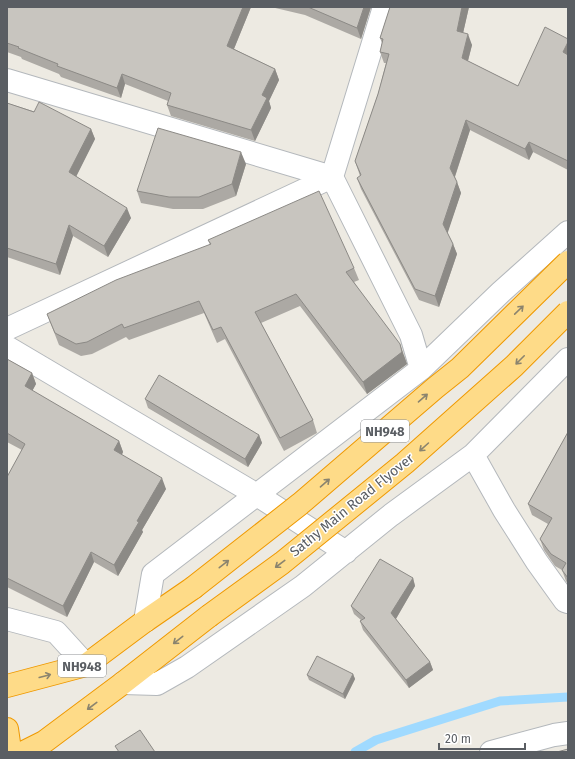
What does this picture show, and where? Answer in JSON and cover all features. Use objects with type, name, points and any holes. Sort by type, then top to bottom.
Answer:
[{"type":"highway","name":"NH948","points":[[7,686],[86,665],[145,620],[193,588],[300,504],[460,368],[568,262]]},
{"type":"highway","name":"Sathy Main Road Flyover","points":[[123,683],[209,616],[282,563],[405,463],[514,366],[568,312]]},
{"type":"highway","name":"NH948","points":[[24,752],[44,742],[123,683]]},
{"type":"highway","points":[[7,730],[9,743],[7,752]]},
{"type":"street","points":[[384,7],[332,177],[411,335],[421,369]]},
{"type":"street","points":[[7,80],[332,177]]},
{"type":"street","points":[[7,329],[332,177]]},
{"type":"street","points":[[145,620],[153,574],[421,369],[501,292],[568,232]]},
{"type":"street","points":[[7,347],[257,495],[346,552]]},
{"type":"street","points":[[123,683],[157,684],[186,667],[303,586],[391,515],[473,455],[568,359]]},
{"type":"street","points":[[473,455],[504,510],[537,562],[565,601],[568,602]]},
{"type":"street","points":[[7,619],[56,632],[86,665]]},
{"type":"street","points":[[491,752],[554,735],[568,733]]},
{"type":"building","points":[[7,7],[243,7],[227,46],[275,69],[262,95],[267,98],[251,130],[167,105],[171,93],[122,74],[117,88],[57,66],[58,64],[7,43]]},
{"type":"building","points":[[308,7],[364,7],[357,28]]},
{"type":"building","points":[[390,7],[462,7],[457,31],[468,34],[462,58],[518,86],[545,27],[568,39],[563,52],[568,55],[568,161],[529,142],[525,149],[466,120],[450,168],[457,182],[443,224],[453,244],[435,296],[415,289],[357,178],[361,175],[355,161],[378,94],[389,54],[380,52],[383,39],[380,38]]},
{"type":"building","points":[[39,102],[91,129],[69,172],[127,208],[104,246],[69,225],[56,264],[7,248],[7,103],[34,112]]},
{"type":"building","points":[[158,128],[241,152],[232,184],[199,197],[169,197],[137,191]]},
{"type":"building","points":[[319,191],[354,268],[346,272],[400,344],[402,352],[363,382],[296,294],[255,312],[313,420],[280,438],[221,327],[213,330],[199,301],[124,328],[122,324],[87,342],[76,344],[55,333],[47,314],[116,280],[211,244],[208,240]]},
{"type":"building","points":[[7,359],[32,373],[25,386],[119,441],[114,450],[162,478],[114,565],[91,552],[63,606],[7,578],[7,477],[25,444],[7,433]]},
{"type":"building","points":[[159,375],[259,435],[245,459],[145,399]]},
{"type":"building","points":[[568,432],[568,578],[562,570],[566,563],[551,554],[540,539],[552,518],[528,504]]},
{"type":"building","points":[[380,559],[413,578],[391,613],[430,662],[406,680],[360,621],[365,618],[351,606]]},
{"type":"building","points":[[317,656],[353,674],[343,694],[307,675]]},
{"type":"building","points":[[140,730],[155,752],[119,752],[115,746]]},
{"type":"building","points":[[568,749],[568,752],[557,752]]},
{"type":"waterway","points":[[355,752],[376,740],[500,701],[568,697]]}]
